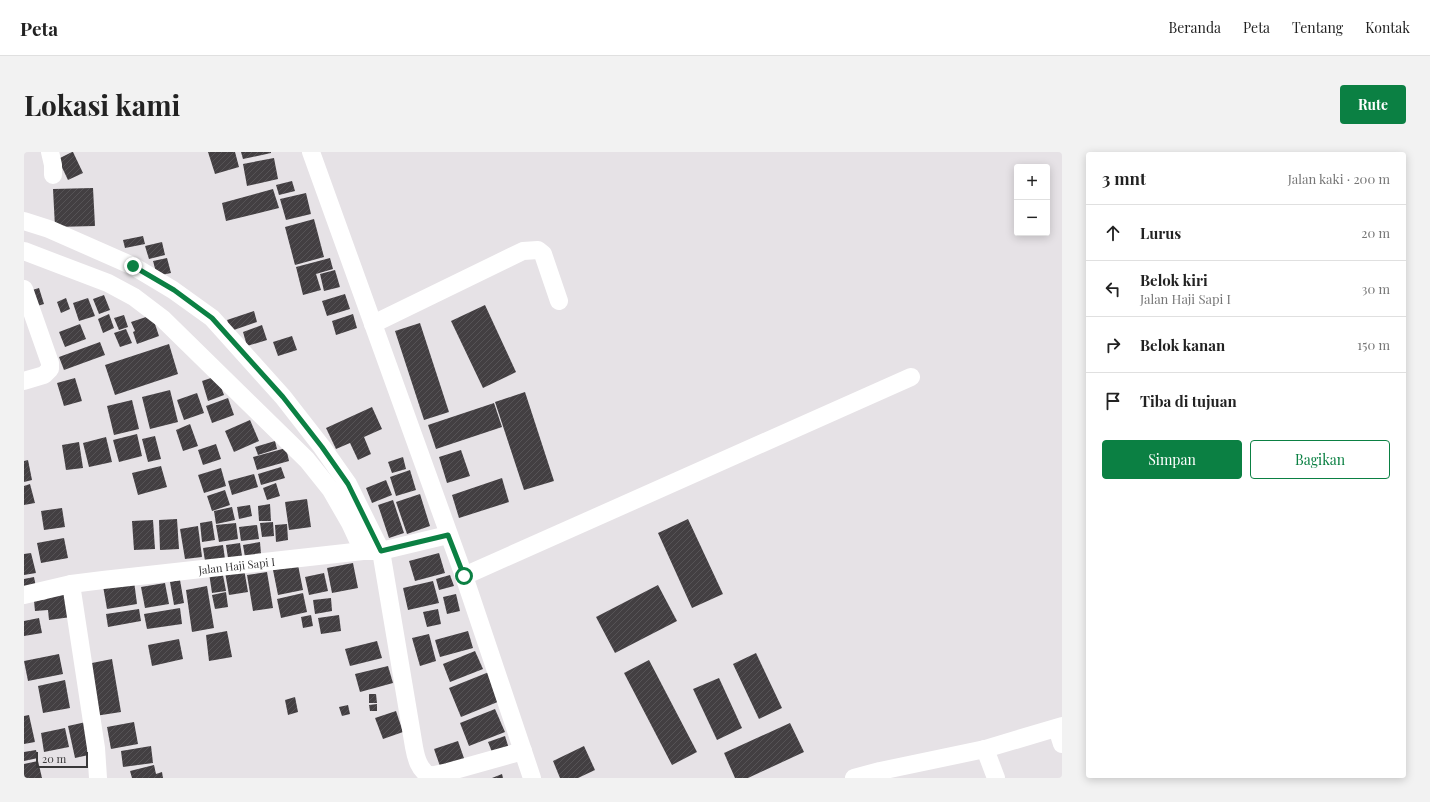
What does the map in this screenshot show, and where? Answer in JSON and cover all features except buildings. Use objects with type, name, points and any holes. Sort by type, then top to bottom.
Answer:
[{"type":"street","points":[[50,152],[53,165],[53,175]]},
{"type":"street","points":[[312,152],[448,535],[464,576],[532,778]]},
{"type":"street","points":[[27,226],[49,229],[133,266],[174,290],[212,318],[283,397],[322,447],[348,484],[381,551],[414,747],[417,759],[425,773],[430,776],[448,772],[522,751]]},
{"type":"street","points":[[373,324],[523,251],[538,250],[543,254],[559,301]]},
{"type":"street","points":[[24,251],[108,283],[134,297],[163,319],[306,460],[331,490],[350,523],[363,551]]},
{"type":"street","points":[[24,289],[50,363],[50,369],[44,375],[24,381]]},
{"type":"street","points":[[464,576],[911,377]]},
{"type":"street","name":"Jalan Haji Sapi I","points":[[24,595],[71,584],[363,551],[381,551],[448,535]]},
{"type":"street","points":[[71,584],[96,748],[98,778]]},
{"type":"street","points":[[854,778],[880,771],[1060,733]]},
{"type":"street","points":[[985,749],[996,778]]},
{"type":"route","points":[[133,266],[174,290],[212,318],[283,397],[322,447],[348,484],[381,551],[448,535],[464,576]]}]
